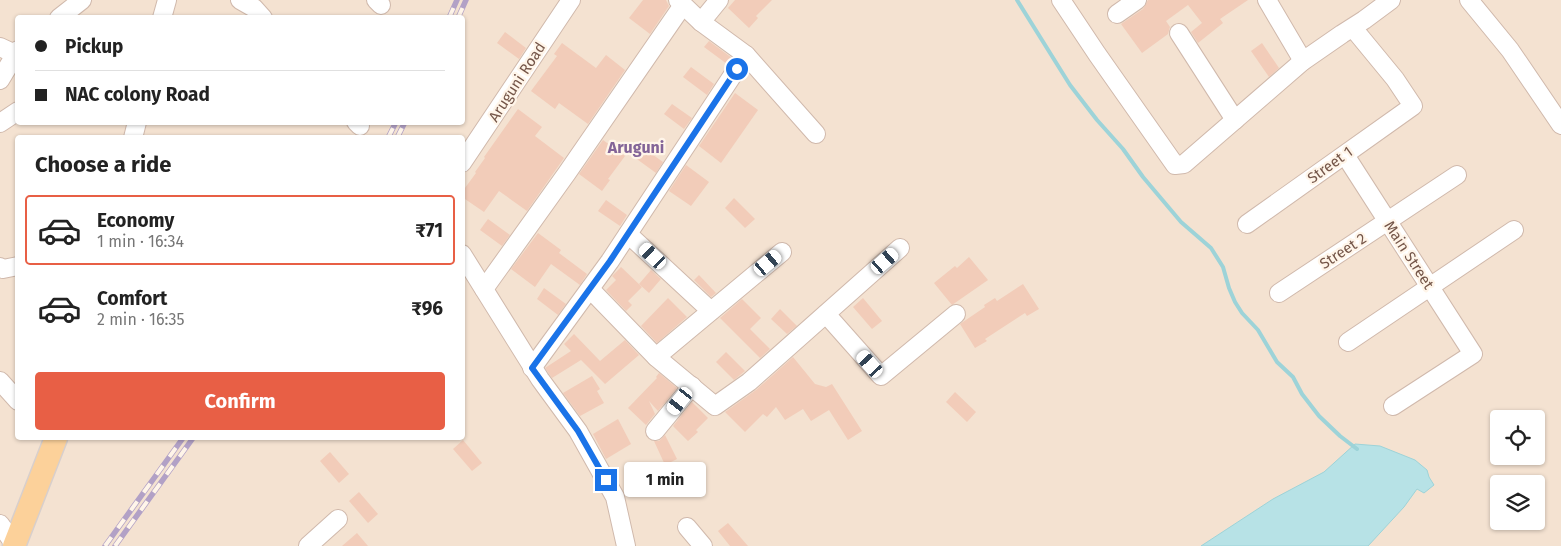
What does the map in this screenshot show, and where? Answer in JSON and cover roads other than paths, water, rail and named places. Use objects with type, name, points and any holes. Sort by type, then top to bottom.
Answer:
[{"type":"main road","points":[[15,546],[53,440]]},
{"type":"street","points":[[63,15],[82,0]]},
{"type":"street","points":[[240,0],[254,8],[260,15]]},
{"type":"street","name":"Aruguni Road","points":[[465,159],[571,0]]},
{"type":"street","points":[[701,22],[719,0]]},
{"type":"street","points":[[1061,0],[1096,54],[1175,165],[1184,164],[1303,61],[1354,28],[1391,0]]},
{"type":"street","points":[[1117,14],[1137,0]]},
{"type":"street","points":[[1268,0],[1303,61]]},
{"type":"street","points":[[1469,0],[1510,50],[1561,125]]},
{"type":"street","points":[[484,288],[562,180],[680,2],[701,22],[746,55],[816,134]]},
{"type":"street","name":"Street 1","points":[[1247,224],[1413,106],[1395,79],[1354,28]]},
{"type":"street","points":[[1179,33],[1235,120]]},
{"type":"street","points":[[0,80],[11,50]]},
{"type":"street","points":[[532,368],[628,234],[746,55]]},
{"type":"street","points":[[0,123],[15,113]]},
{"type":"street","name":"Main Street","points":[[1345,155],[1473,354],[1393,406]]},
{"type":"street","name":"Street 2","points":[[1279,293],[1457,175]]},
{"type":"street","points":[[1348,342],[1514,230]]},
{"type":"street","points":[[628,234],[711,310]]},
{"type":"street","points":[[590,289],[656,357],[715,406],[749,382],[900,248]]},
{"type":"street","points":[[656,357],[782,252]]},
{"type":"street","points":[[465,259],[532,368],[578,431],[615,497],[626,546]]},
{"type":"street","points":[[0,266],[3,269],[15,267]]},
{"type":"street","points":[[826,314],[881,376],[956,314]]},
{"type":"street","points":[[0,381],[15,398]]},
{"type":"street","points":[[655,431],[692,386]]},
{"type":"street","points":[[308,546],[338,519]]},
{"type":"street","points":[[0,524],[15,546]]},
{"type":"street","points":[[687,527],[702,546]]},
{"type":"water","points":[[1355,444],[1380,446],[1415,460],[1427,470],[1434,485],[1424,493],[1417,489],[1404,507],[1368,546],[1201,546],[1273,499],[1324,472]]},
{"type":"waterway","points":[[1017,0],[1070,85],[1097,120],[1123,149],[1143,177],[1181,222],[1211,248],[1223,267],[1235,302],[1242,313],[1258,330],[1277,362],[1293,377],[1302,394],[1319,416],[1357,449]]},
{"type":"railway","points":[[450,15],[457,0]]},
{"type":"railway","points":[[459,15],[466,0]]},
{"type":"railway","points":[[390,135],[394,125]]},
{"type":"railway","points":[[398,135],[404,125]]},
{"type":"railway","points":[[105,546],[182,440]]},
{"type":"railway","points":[[115,546],[192,440]]},
{"type":"district","name":"Aruguni","points":[[636,147]]}]
